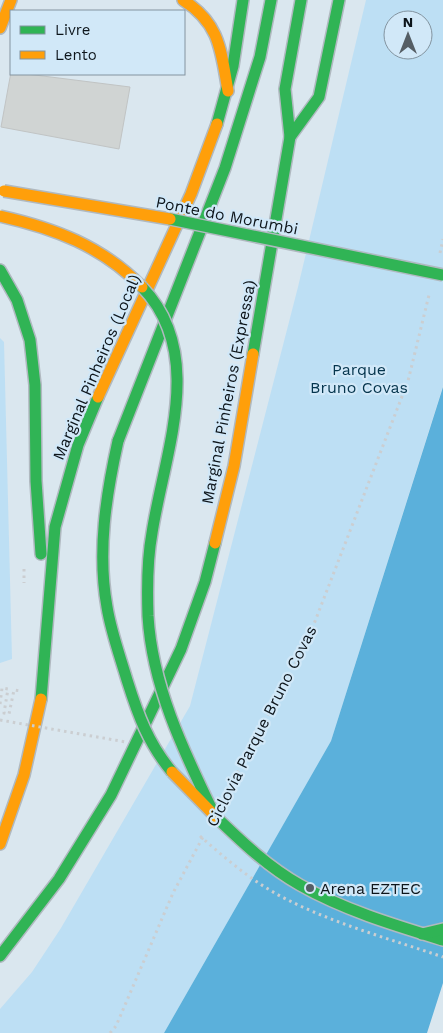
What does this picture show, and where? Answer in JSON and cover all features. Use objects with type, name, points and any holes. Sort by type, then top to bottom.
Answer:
[{"type":"main road","points":[[183,0],[199,8],[217,34],[228,91]]},
{"type":"main road","name":"Marginal Pinheiros (Local)","points":[[0,844],[16,806],[35,736],[46,656],[47,602],[59,510],[74,458],[105,379],[194,182],[228,91],[241,27],[242,0]]},
{"type":"main road","points":[[271,0],[257,72],[242,123],[118,440],[110,475],[103,533],[104,584],[114,637],[142,726],[167,766],[186,790],[249,848],[281,873],[298,883],[333,901],[443,940]]},
{"type":"main road","points":[[290,136],[285,89],[301,0]]},
{"type":"main road","name":"Marginal Pinheiros (Expressa)","points":[[0,956],[59,879],[111,795],[181,649],[205,582],[234,466],[290,136],[319,97],[339,0]]},
{"type":"main road","points":[[0,28],[10,15]]},
{"type":"main road","points":[[0,36],[10,21]]},
{"type":"main road","name":"Ponte do Morumbi","points":[[1,189],[188,222],[443,275]]},
{"type":"main road","points":[[0,216],[54,230],[96,250],[123,269],[154,301],[166,323],[174,350],[177,379],[176,407],[152,532],[147,584],[148,630],[157,679],[169,716],[216,817]]},
{"type":"main road","points":[[0,270],[17,300],[30,340],[35,384],[36,481],[40,548],[47,602]]},
{"type":"main road","points":[[422,934],[443,929]]},
{"type":"path","points":[[438,258],[443,239]]},
{"type":"path","name":"Ciclovia Parque Bruno Covas","points":[[228,791],[307,642],[408,381],[431,286]]},
{"type":"path","points":[[0,704],[2,688],[8,689],[4,713],[9,714],[14,690],[22,691]]},
{"type":"path","points":[[0,720],[127,742],[129,744]]},
{"type":"path","points":[[194,830],[230,863],[284,898],[326,917],[443,957]]},
{"type":"path","name":"Ciclovia Parque Bruno Covas","points":[[110,1033],[116,1026],[173,893],[205,833]]},
{"type":"green space","name":"Parque Bruno Covas","points":[[366,0],[443,0],[443,386],[331,741],[164,1033],[0,1033],[0,1009],[32,972],[61,928],[190,706],[298,287]]},
{"type":"green space","points":[[0,338],[4,342],[12,659],[0,663]]},
{"type":"water","points":[[443,387],[443,983],[427,1033],[164,1033],[331,741]]},
{"type":"building","points":[[10,75],[35,75],[130,87],[119,149],[1,127]]},
{"type":"traffic: fast","points":[[217,124],[233,66],[243,0]]},
{"type":"traffic: fast","points":[[118,441],[225,168],[260,57],[271,0]]},
{"type":"traffic: fast","points":[[290,137],[285,89],[301,0]]},
{"type":"traffic: fast","points":[[253,354],[290,137],[319,97],[339,0]]},
{"type":"traffic: fast","points":[[170,219],[443,275]]},
{"type":"traffic: fast","points":[[0,270],[17,300],[30,340],[35,385],[36,481],[41,554]]},
{"type":"traffic: fast","points":[[142,287],[162,314],[173,343],[177,373],[176,406],[149,553],[148,616],[151,642],[162,692],[171,717],[213,812]]},
{"type":"traffic: fast","points":[[41,699],[55,527],[78,445],[98,397]]},
{"type":"traffic: fast","points":[[118,441],[104,524],[103,565],[107,607],[116,644],[140,717],[156,750],[172,772]]},
{"type":"traffic: fast","points":[[0,956],[59,879],[111,795],[181,649],[205,582],[215,543]]},
{"type":"traffic: fast","points":[[216,817],[266,862],[300,885],[334,902],[388,923],[443,940]]},
{"type":"traffic: fast","points":[[422,934],[443,929]]},
{"type":"traffic: slow","points":[[0,28],[11,0]]},
{"type":"traffic: slow","points":[[183,0],[205,18],[212,28],[217,39],[228,91]]},
{"type":"traffic: slow","points":[[98,397],[191,194],[217,124]]},
{"type":"traffic: slow","points":[[4,191],[170,219]]},
{"type":"traffic: slow","points":[[0,216],[39,226],[76,241],[111,260],[142,287]]},
{"type":"traffic: slow","points":[[215,543],[234,466],[253,354]]},
{"type":"traffic: slow","points":[[0,844],[24,775],[41,699]]},
{"type":"traffic: slow","points":[[172,772],[216,817]]},
{"type":"place","name":"Arena EZTEC","points":[[310,888]]}]
